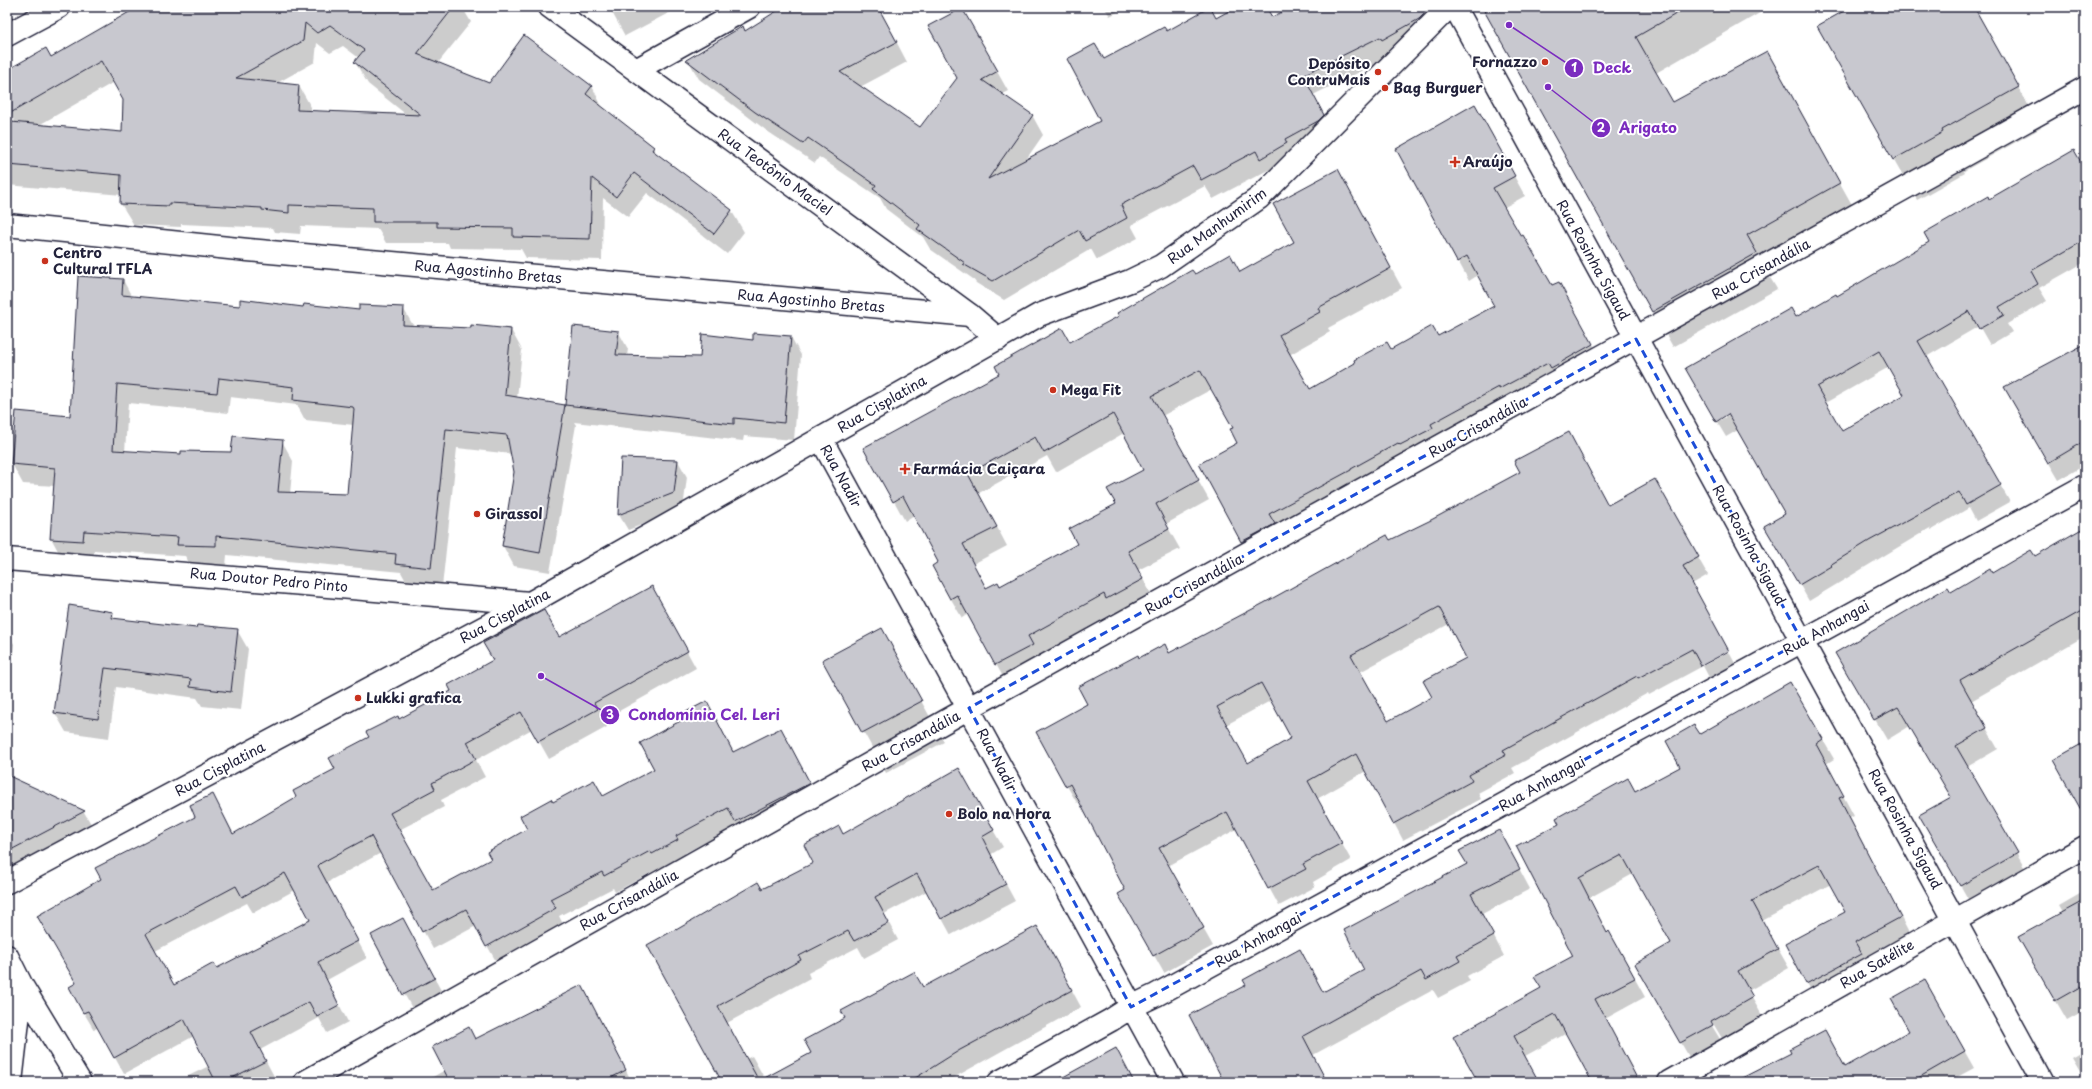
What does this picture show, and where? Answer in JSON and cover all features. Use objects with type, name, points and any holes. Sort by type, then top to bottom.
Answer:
[{"type":"street","points":[[7,35],[59,7]]},
{"type":"street","name":"Rua Teotônio Maciel","points":[[550,7],[970,315],[998,339]]},
{"type":"street","points":[[636,70],[749,7]]},
{"type":"street","name":"Rua Manhumirim","points":[[998,339],[1039,315],[1130,281],[1162,266],[1259,198],[1449,7]]},
{"type":"street","name":"Rua Rosinha Sigaud","points":[[1455,7],[2043,1082]]},
{"type":"street","name":"Rua Crisandália","points":[[305,1082],[969,708],[1636,339],[2085,88]]},
{"type":"street","name":"Rua Agostinho Bretas","points":[[7,225],[248,250],[970,315]]},
{"type":"street","name":"Rua Cisplatina","points":[[7,882],[530,603],[998,339]]},
{"type":"street","name":"Rua Nadir","points":[[821,439],[1173,1082]]},
{"type":"street","name":"Rua Anhangai","points":[[998,1082],[1112,1020],[1131,1006],[1163,992],[2085,486]]},
{"type":"street","name":"Rua Doutor Pedro Pinto","points":[[7,559],[530,603]]},
{"type":"street","name":"Rua Satélite","points":[[1669,1082],[2085,847]]},
{"type":"street","points":[[7,956],[22,986],[80,1082]]},
{"type":"street","points":[[12,1082],[22,986]]},
{"type":"highlighted area","points":[[1636,339],[1802,641],[1131,1007],[969,708]]},
{"type":"building","points":[[138,7],[454,7],[417,54],[489,83],[524,35],[592,86],[586,94],[654,147],[652,150],[732,210],[714,234],[634,173],[616,197],[592,178],[590,239],[513,237],[513,228],[437,227],[437,222],[373,222],[373,208],[289,205],[289,213],[262,210],[262,208],[169,203],[169,206],[120,204],[121,175],[8,165],[11,122],[122,132],[123,100],[101,61],[7,115],[7,70],[46,48],[51,57]],"holes":[[[305,23],[317,33],[330,25],[364,50],[354,62],[421,115],[297,110],[299,85],[236,78],[303,41]]]},
{"type":"building","points":[[783,7],[878,7],[897,42],[840,72],[920,127],[957,78],[928,26],[962,8],[998,71],[982,80],[1033,115],[988,179],[1100,121],[1067,59],[1095,44],[1104,59],[1164,27],[1167,31],[1210,7],[1216,18],[1236,7],[1266,7],[1272,17],[1292,7],[1431,7],[1419,19],[1382,40],[1380,37],[1303,75],[1324,115],[1318,121],[1285,139],[1287,143],[1260,159],[1256,151],[1201,180],[1193,166],[1121,205],[1127,218],[1085,241],[1079,230],[993,281],[963,264],[965,263],[917,229],[920,225],[873,189],[876,185],[808,138],[803,144],[755,112],[686,60],[743,26],[745,31]]},
{"type":"building","points":[[1482,7],[1688,7],[1636,37],[1673,102],[1767,51],[1840,183],[1747,235],[1757,253],[1652,312]]},
{"type":"building","points":[[1851,7],[1974,7],[2019,87],[1942,130],[1943,132],[1893,160],[1817,26]]},
{"type":"building","points":[[1475,104],[1515,176],[1493,188],[1521,236],[1523,235],[1552,285],[1559,282],[1593,344],[1551,368],[1548,363],[1499,389],[1499,387],[1431,424],[1433,428],[1400,445],[1398,443],[1269,514],[1275,524],[1241,542],[1199,464],[1237,443],[1230,429],[1233,428],[1200,370],[1152,396],[1199,480],[1156,504],[1169,529],[1128,551],[1143,579],[1106,599],[1104,594],[1028,636],[1033,645],[995,665],[957,595],[950,599],[932,566],[938,562],[903,496],[893,502],[863,448],[999,374],[995,366],[1062,328],[1070,342],[1119,316],[1117,313],[1192,270],[1195,274],[1230,254],[1240,272],[1294,242],[1273,204],[1338,169],[1391,268],[1318,308],[1320,312],[1279,335],[1310,389],[1355,363],[1354,360],[1387,342],[1391,349],[1432,326],[1438,336],[1494,306],[1467,256],[1457,262],[1396,149]],"holes":[[[1113,414],[1143,470],[1107,489],[1116,504],[1069,529],[1077,544],[1000,586],[998,582],[986,588],[963,544],[997,527],[968,474],[1035,437],[1044,453]]]},
{"type":"building","points":[[2074,150],[2085,169],[2085,240],[2031,271],[2038,284],[1999,307],[2004,315],[1979,329],[1969,311],[1918,341],[2001,485],[1966,505],[1959,492],[1869,541],[1799,585],[1764,526],[1785,514],[1728,414],[1716,422],[1685,368],[1791,308],[1796,317],[1836,294],[1837,296],[1929,242],[1924,233],[1988,196],[1989,199]],"holes":[[[1879,351],[1904,395],[1842,431],[1817,387]]]},
{"type":"building","points":[[78,276],[123,279],[122,295],[240,306],[240,299],[303,307],[304,304],[359,310],[359,305],[404,307],[403,325],[471,328],[471,325],[511,329],[505,395],[565,405],[540,553],[502,546],[514,472],[507,435],[446,429],[431,568],[395,564],[396,554],[216,536],[216,546],[177,545],[178,537],[84,531],[83,541],[50,539],[55,468],[11,464],[16,411],[70,416]],"holes":[[[219,378],[294,387],[293,400],[353,407],[354,409],[347,494],[278,492],[283,440],[233,436],[231,452],[181,451],[181,454],[113,450],[117,384],[217,393]]]},
{"type":"building","points":[[573,326],[619,331],[616,355],[700,357],[702,334],[753,340],[753,333],[791,336],[784,423],[734,418],[734,424],[565,405]]},
{"type":"building","points":[[2085,344],[2085,441],[2048,463],[2004,387]]},
{"type":"building","points":[[1569,432],[1608,505],[1655,479],[1699,557],[1683,566],[1729,651],[1701,666],[1692,649],[1638,678],[1637,676],[1503,750],[1506,755],[1469,775],[1472,781],[1393,824],[1356,754],[1308,781],[1342,843],[1303,864],[1306,869],[1268,889],[1227,812],[1159,848],[1204,928],[1153,956],[1118,894],[1125,890],[1070,784],[1066,787],[1036,732],[1087,704],[1078,687],[1138,655],[1139,658],[1165,644],[1169,653],[1264,603],[1387,535],[1390,540],[1431,520],[1520,472],[1514,461]],"holes":[[[1439,607],[1466,658],[1423,681],[1432,697],[1388,721],[1351,655]],[[1261,683],[1291,738],[1248,763],[1217,707]]]},
{"type":"building","points":[[621,458],[678,460],[674,493],[618,515]]},
{"type":"building","points":[[2085,527],[2085,609],[1960,680],[1987,728],[1956,746],[2018,853],[1960,886],[1919,815],[1951,797],[1898,707],[1874,720],[1835,653],[1948,587],[1951,592],[1990,569],[1992,573],[2031,550],[2035,556]]},
{"type":"building","points":[[652,586],[688,651],[594,703],[598,709],[538,742],[521,712],[467,742],[476,759],[432,783],[435,789],[390,813],[433,890],[491,859],[487,852],[527,829],[520,816],[551,799],[553,802],[594,780],[603,796],[654,769],[640,743],[682,720],[680,715],[707,701],[733,752],[781,728],[810,783],[735,822],[728,808],[676,836],[678,840],[652,854],[650,851],[604,876],[602,872],[550,899],[556,908],[486,947],[466,909],[422,932],[371,836],[318,866],[358,941],[318,962],[339,1005],[317,1017],[309,1002],[251,1032],[266,1061],[224,1082],[216,1082],[184,1019],[114,1058],[88,1011],[83,1013],[69,987],[76,983],[37,916],[101,879],[95,868],[195,817],[190,805],[213,794],[233,834],[296,797],[293,791],[335,769],[329,758],[369,737],[366,732],[398,716],[399,719],[451,691],[448,685],[493,660],[483,643],[544,610],[559,637]],"holes":[[[285,873],[310,920],[217,968],[214,963],[174,985],[146,934],[236,886],[242,897]]]},
{"type":"building","points":[[69,605],[113,612],[112,618],[196,628],[197,625],[238,629],[231,692],[190,687],[191,679],[105,668],[98,719],[54,713]]},
{"type":"building","points":[[882,628],[922,701],[862,733],[822,660]]},
{"type":"building","points":[[1790,682],[1823,739],[1816,744],[1844,796],[1839,798],[1901,917],[1855,942],[1862,954],[1806,984],[1785,944],[1845,912],[1819,865],[1752,901],[1778,949],[1738,971],[1753,997],[1711,1021],[1713,1025],[1680,1043],[1635,964],[1671,943],[1622,855],[1579,878],[1607,933],[1609,931],[1635,978],[1595,999],[1639,1082],[1592,1082],[1555,1014],[1514,1036],[1539,1082],[1478,1082],[1453,1037],[1541,988],[1534,977],[1573,956],[1516,846],[1559,824],[1556,818],[1628,778],[1635,791],[1680,767],[1666,741],[1694,725],[1700,734]]},
{"type":"building","points":[[2085,742],[2085,817],[2053,760]]},
{"type":"building","points":[[959,768],[994,830],[982,837],[1006,884],[941,919],[917,874],[875,897],[889,923],[854,941],[848,931],[799,956],[801,960],[718,1006],[759,1081],[811,1053],[804,1040],[845,1018],[841,1011],[914,972],[923,987],[1037,926],[1072,990],[960,1050],[909,1082],[722,1082],[647,945],[676,930],[758,882],[762,889],[813,863],[804,845],[839,826],[843,834]]},
{"type":"building","points":[[7,775],[85,811],[7,852]]},
{"type":"building","points":[[1499,830],[1520,869],[1471,894],[1494,936],[1457,956],[1460,961],[1426,980],[1421,971],[1303,1036],[1327,1082],[1224,1082],[1189,1015],[1246,985],[1243,980],[1300,949],[1323,992],[1364,970],[1344,930],[1467,864],[1459,851]]},
{"type":"building","points":[[2085,900],[2085,984],[2055,1001],[2018,937]]},
{"type":"building","points":[[403,918],[435,978],[403,995],[371,935]]},
{"type":"building","points":[[1925,980],[1965,1051],[1911,1082],[1734,1082],[1791,1053],[1789,1049],[1825,1030],[1845,1067],[1909,1031],[1891,999]]},
{"type":"building","points":[[582,985],[626,1070],[603,1082],[450,1082],[432,1047],[469,1027],[475,1039]]},
{"type":"building","points":[[1116,1048],[1134,1082],[1054,1082]]},
{"type":"place","name":"Deck","points":[[1509,25]]},
{"type":"place","name":"Fornazzo","points":[[1545,62]]},
{"type":"place","name":"Depósito ContruMais","points":[[1378,72]]},
{"type":"place","name":"Arigato","points":[[1548,87]]},
{"type":"place","name":"Bag Burguer","points":[[1385,88]]},
{"type":"place","name":"Araújo","points":[[1455,162]]},
{"type":"place","name":"Centro Cultural TFLA","points":[[45,261]]},
{"type":"place","name":"Mega Fit","points":[[1053,390]]},
{"type":"place","name":"Farmácia Caiçara","points":[[905,469]]},
{"type":"place","name":"Girassol","points":[[477,514]]},
{"type":"place","name":"Condomínio Cel. Leri","points":[[541,676]]},
{"type":"place","name":"Lukki grafica","points":[[358,698]]},
{"type":"place","name":"Bolo na Hora","points":[[949,814]]}]
